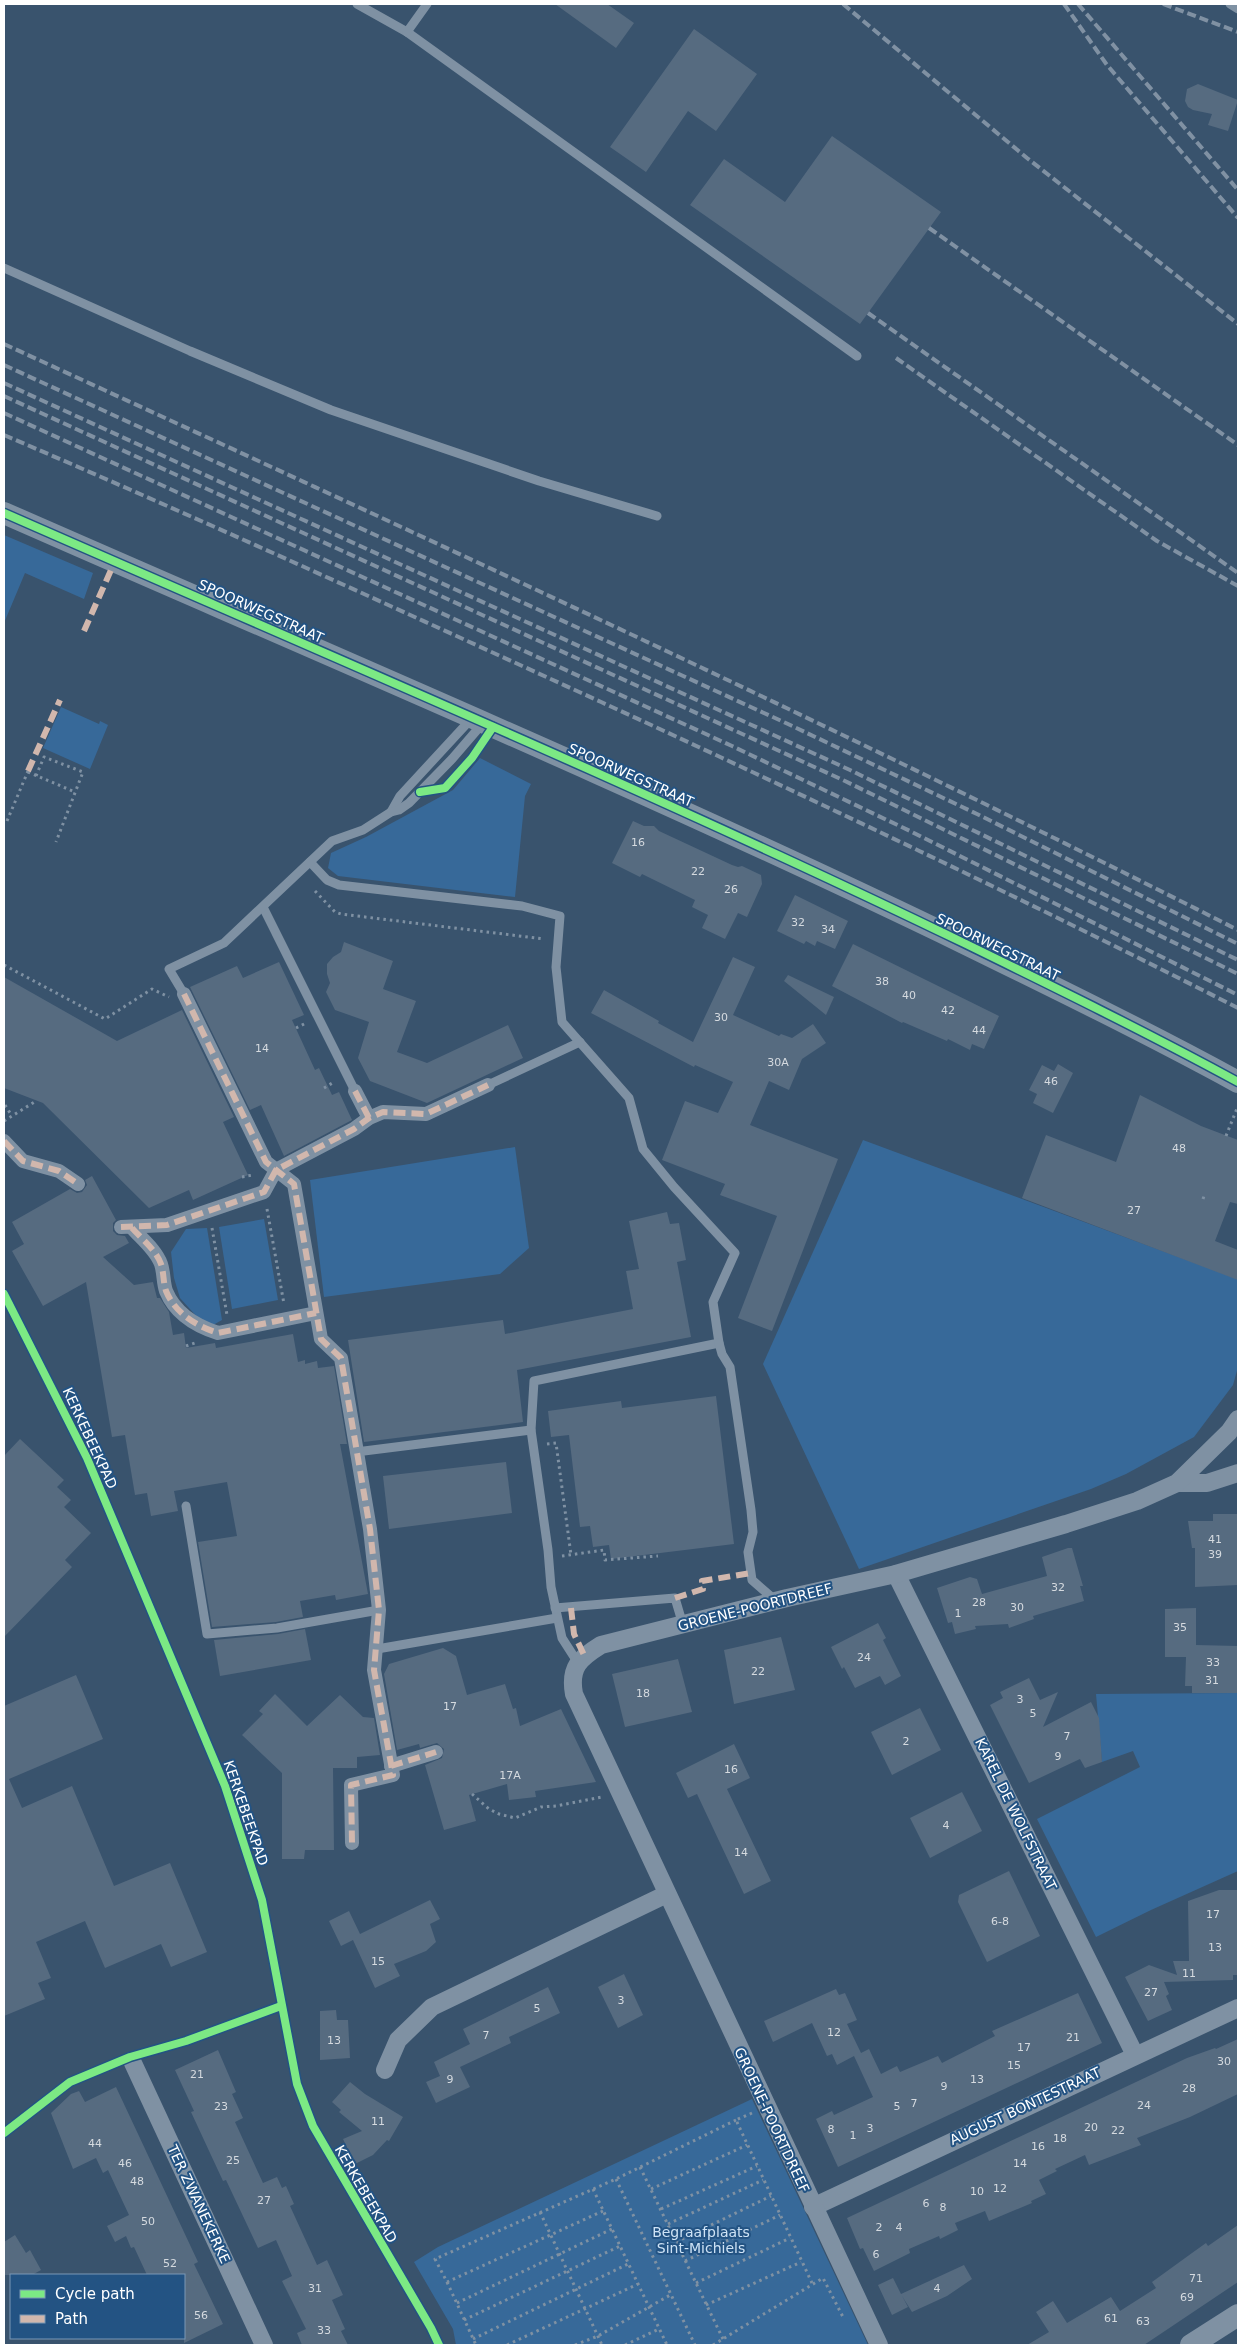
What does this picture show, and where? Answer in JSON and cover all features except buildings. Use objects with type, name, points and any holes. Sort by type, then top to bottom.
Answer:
[{"type":"street","name":"SPOORWEGSTRAAT","points":[[4,512],[478,720],[786,858],[1001,962],[1238,1082]]},
{"type":"street","points":[[184,994],[266,1162],[294,1184],[321,1340],[341,1358],[370,1529],[379,1610],[374,1670],[393,1775],[351,1785],[352,1843]]},
{"type":"street","points":[[316,1313],[218,1333],[203,1328],[182,1313],[171,1300],[166,1290],[161,1264],[153,1250],[126,1228],[167,1226],[264,1192],[276,1170],[354,1129],[369,1118],[383,1112],[426,1114],[488,1085]]},
{"type":"street","points":[[355,1091],[369,1118]]},
{"type":"street","points":[[4,1141],[23,1161],[59,1171],[78,1184]]},
{"type":"street","name":"GROENE-POORTDREEF","points":[[879,2345],[574,1694],[572,1684],[574,1671],[584,1655],[601,1645],[776,1601],[896,1574],[1137,1501],[1177,1483],[1235,1431]]},
{"type":"street","name":"GROENE-POORTDREEF","points":[[1177,1483],[1207,1484],[1238,1473]]},
{"type":"street","name":"KAREL DE WOLFSTRAAT","points":[[896,1574],[1135,2054]]},
{"type":"street","points":[[391,1766],[436,1752]]},
{"type":"street","points":[[385,2070],[398,2040],[432,2007],[667,1894]]},
{"type":"street","name":"AUGUST BONTESTRAAT","points":[[813,2207],[1135,2054],[1238,2008]]},
{"type":"street","name":"TER ZWANEKERKE","points":[[133,2063],[264,2345]]},
{"type":"street","points":[[1191,2345],[1238,2315]]},
{"type":"lane","points":[[357,4],[407,32],[856,356]]},
{"type":"lane","points":[[407,32],[427,4]]},
{"type":"lane","points":[[1230,4],[1238,9]]},
{"type":"lane","points":[[4,268],[190,351],[331,410],[539,481],[657,516]]},
{"type":"lane","points":[[391,812],[400,796],[478,720]]},
{"type":"lane","points":[[184,994],[169,968],[224,943],[332,841],[363,830],[391,812],[409,804],[452,759],[478,720]]},
{"type":"lane","points":[[310,862],[327,880],[339,885],[522,906],[560,916],[556,967],[562,1022],[629,1098],[643,1149],[674,1187],[735,1253],[713,1302],[719,1344],[722,1354],[730,1367],[751,1510],[753,1532],[748,1552],[752,1580],[776,1601]]},
{"type":"lane","points":[[263,907],[355,1091]]},
{"type":"lane","points":[[488,1085],[580,1042]]},
{"type":"lane","points":[[578,1664],[562,1638],[555,1608],[531,1430],[534,1382],[719,1344]]},
{"type":"lane","points":[[356,1452],[531,1430]]},
{"type":"lane","points":[[186,1506],[207,1634],[277,1628],[379,1610]]},
{"type":"lane","points":[[555,1608],[675,1598],[683,1625]]},
{"type":"lane","points":[[377,1649],[557,1618]]},
{"type":"path","points":[[36,776],[44,757],[83,772],[56,842]]},
{"type":"path","points":[[7,822],[28,772],[75,792]]},
{"type":"path","points":[[298,873],[335,912],[341,914],[558,941]]},
{"type":"path","points":[[4,965],[105,1019],[152,989],[190,1007]]},
{"type":"path","points":[[4,1121],[36,1101]]},
{"type":"path","points":[[5,1105],[12,1116]]},
{"type":"path","points":[[1226,1136],[1238,1106]]},
{"type":"path","points":[[264,1192],[287,1320]]},
{"type":"path","points":[[210,1211],[230,1331]]},
{"type":"path","points":[[534,1445],[556,1443],[571,1555]]},
{"type":"path","points":[[549,1557],[604,1550],[605,1560],[658,1556]]},
{"type":"path","points":[[472,1794],[494,1812],[516,1818],[541,1807],[599,1799],[619,1790]]},
{"type":"path","points":[[476,2345],[435,2259],[616,2179],[766,2106]]},
{"type":"path","points":[[736,2120],[812,2283]]},
{"type":"path","points":[[651,2189],[747,2145]]},
{"type":"path","points":[[661,2209],[757,2166]]},
{"type":"path","points":[[640,2167],[724,2345]]},
{"type":"path","points":[[616,2179],[695,2345]]},
{"type":"path","points":[[668,2224],[763,2180]]},
{"type":"path","points":[[593,2189],[667,2345]]},
{"type":"path","points":[[676,2242],[771,2196]]},
{"type":"path","points":[[447,2282],[603,2211]]},
{"type":"path","points":[[540,2212],[602,2345]]},
{"type":"path","points":[[685,2261],[780,2215]]},
{"type":"path","points":[[457,2303],[612,2229]]},
{"type":"path","points":[[696,2283],[790,2238]]},
{"type":"path","points":[[464,2320],[620,2246]]},
{"type":"path","points":[[706,2305],[801,2262]]},
{"type":"path","points":[[473,2338],[628,2264]]},
{"type":"path","points":[[713,2345],[823,2278],[847,2327]]},
{"type":"path","points":[[507,2345],[638,2284]]},
{"type":"path","points":[[576,2345],[598,2336],[672,2294]]},
{"type":"path","points":[[625,2345],[659,2329]]},
{"type":"green space","points":[[4,535],[93,573],[84,599],[25,573],[4,623]]},
{"type":"green space","points":[[61,707],[99,724],[100,721],[108,725],[90,769],[43,748]]},
{"type":"green space","points":[[480,758],[531,784],[525,796],[515,897],[338,876],[328,868],[331,853],[366,837],[453,790]]},
{"type":"green space","points":[[863,1140],[1238,1279],[1238,1367],[1233,1385],[1194,1437],[1126,1474],[1091,1489],[859,1569],[763,1364]]},
{"type":"green space","points":[[515,1147],[529,1248],[500,1274],[324,1297],[310,1180]]},
{"type":"green space","points":[[264,1219],[278,1300],[232,1309],[219,1227]]},
{"type":"green space","points":[[207,1228],[222,1320],[213,1325],[198,1318],[180,1298],[174,1278],[171,1252],[186,1229]]},
{"type":"green space","points":[[1238,1693],[1238,1871],[1096,1937],[1037,1819],[1140,1767],[1133,1751],[1102,1762],[1096,1694]]},
{"type":"green space","name":"Begraafplaats Sint-Michiels","points":[[752,2099],[868,2345],[456,2345],[453,2329],[414,2262],[438,2247]]},
{"type":"railway","points":[[843,4],[1027,158],[1238,324]]},
{"type":"railway","points":[[1064,4],[1107,65],[1238,218]]},
{"type":"railway","points":[[1078,4],[1238,190]]},
{"type":"railway","points":[[1163,4],[1238,32]]},
{"type":"railway","points":[[929,228],[1238,445]]},
{"type":"railway","points":[[868,313],[1238,573]]},
{"type":"railway","points":[[4,344],[778,704],[1085,853],[1238,930]]},
{"type":"railway","points":[[896,358],[1157,541],[1238,586]]},
{"type":"railway","points":[[4,365],[788,724],[977,814],[1238,944]]},
{"type":"railway","points":[[4,383],[850,770],[1238,960]]},
{"type":"railway","points":[[4,396],[845,781],[1238,974]]},
{"type":"railway","points":[[4,413],[732,746],[910,831],[1238,995]]},
{"type":"railway","points":[[4,435],[313,571],[684,740],[870,827],[1238,1008]]},
{"type":"marked path","points":[[84,631],[115,561]]},
{"type":"marked path","points":[[28,771],[60,700]]},
{"type":"marked path","points":[[184,994],[266,1162],[294,1184],[321,1339],[341,1358],[370,1529],[379,1610],[374,1670],[393,1775],[351,1785],[352,1843]]},
{"type":"marked path","points":[[121,1227],[167,1225],[264,1192],[276,1170],[354,1129],[369,1118],[383,1112],[426,1114],[488,1085]]},
{"type":"marked path","points":[[355,1091],[369,1118]]},
{"type":"marked path","points":[[4,1141],[23,1161],[59,1171],[78,1184]]},
{"type":"marked path","points":[[132,1228],[159,1259],[164,1284],[170,1299],[187,1318],[202,1327],[218,1333],[316,1313]]},
{"type":"marked path","points":[[675,1598],[703,1589],[702,1581],[751,1573]]},
{"type":"marked path","points":[[571,1608],[574,1634],[584,1655]]},
{"type":"marked path","points":[[391,1766],[436,1752]]},
{"type":"cycle path","points":[[4,513],[726,831],[998,960],[1136,1028],[1238,1082]]},
{"type":"cycle path","points":[[420,792],[445,788],[472,758],[493,727]]},
{"type":"cycle path","name":"KERKEBEEKPAD","points":[[4,1294],[87,1458],[225,1786],[262,1900],[297,2084],[313,2126],[431,2328],[439,2345]]},
{"type":"cycle path","points":[[4,2133],[70,2082],[130,2057],[186,2041],[281,2006]]}]
